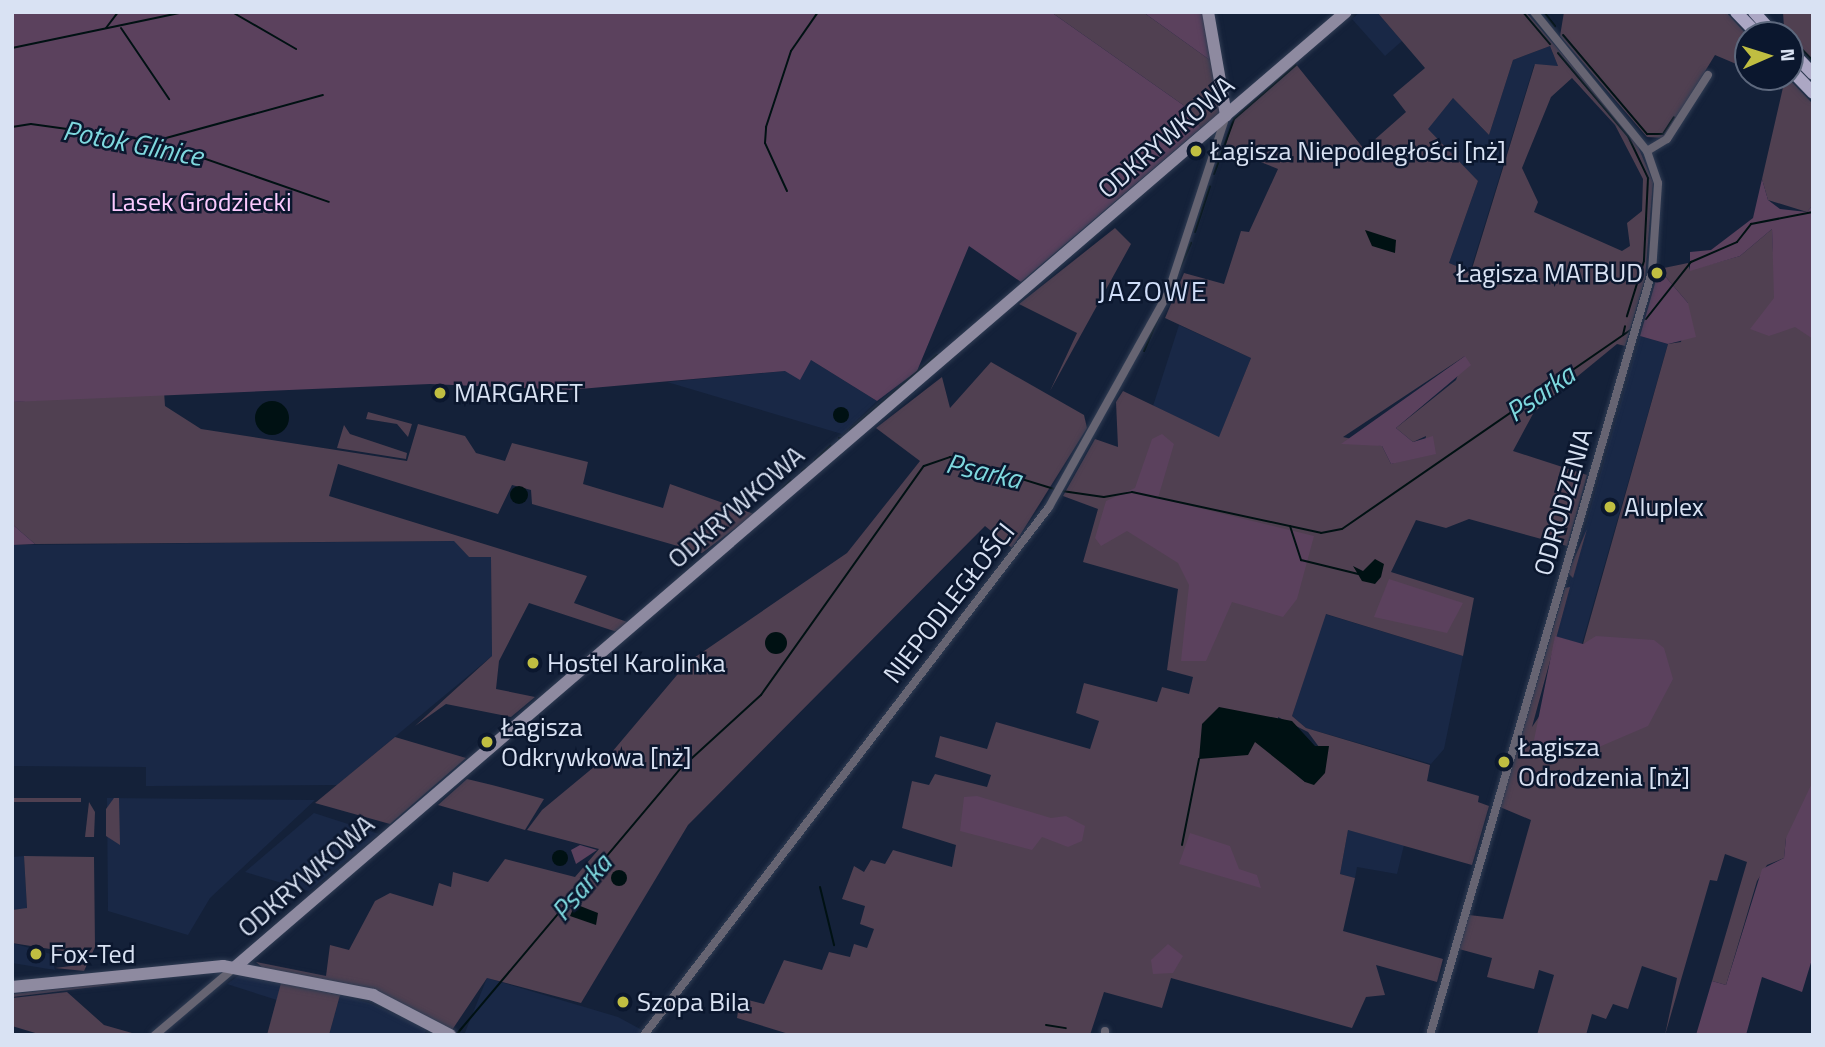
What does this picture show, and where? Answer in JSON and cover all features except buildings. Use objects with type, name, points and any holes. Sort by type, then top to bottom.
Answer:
[{"type":"street","points":[[1208,12],[1226,115]]},
{"type":"street","name":"ODKRYWKOWA","points":[[155,1035],[1346,12]]},
{"type":"street","name":"ODRODZENIA","points":[[1430,1035],[1651,272],[1658,183],[1647,151],[1534,12]]},
{"type":"street","points":[[1647,151],[1667,139],[1708,75]]},
{"type":"street","name":"NIEPODLEGŁOŚCI","points":[[644,1035],[1055,497],[1168,293],[1226,115]]},
{"type":"street","points":[[12,987],[234,968],[373,995],[447,1033]]},
{"type":"shaded area","points":[[1051,12],[1143,12],[1214,63],[1221,112],[1201,128],[1186,107]]},
{"type":"shaded area","points":[[1360,12],[1377,12],[1402,41],[1385,56],[1352,19]]},
{"type":"shaded area","points":[[1377,12],[1526,12],[1634,137],[1653,182],[1645,279],[1625,346],[1617,344],[1534,412],[1513,451],[1587,475],[1567,546],[1469,519],[1446,528],[1416,520],[1391,572],[1474,598],[1463,656],[1326,614],[1292,716],[1306,728],[1430,765],[1427,781],[1479,796],[1478,802],[1489,806],[1472,865],[1348,830],[1340,874],[1355,878],[1343,931],[1443,959],[1437,982],[1376,965],[1385,995],[1366,997],[1352,1028],[1171,978],[1162,1008],[1104,992],[1090,1035],[792,1035],[737,1018],[740,998],[764,1004],[784,960],[822,970],[829,952],[850,957],[854,944],[867,948],[874,929],[860,924],[865,906],[842,899],[854,866],[864,872],[871,860],[885,864],[893,850],[952,867],[956,845],[902,828],[912,781],[929,785],[935,774],[987,787],[991,775],[935,757],[940,736],[987,749],[996,722],[1090,749],[1099,721],[1076,713],[1084,683],[1157,702],[1162,687],[1189,694],[1193,677],[1167,670],[1178,589],[1083,562],[1098,509],[1063,496],[1095,439],[1118,447],[1116,402],[1123,391],[1219,437],[1251,358],[1165,318],[1184,273],[1224,284],[1241,231],[1249,232],[1278,169],[1225,148],[1233,120],[1295,63],[1364,149],[1406,112],[1393,95],[1425,68]],"holes":[[[1550,46],[1558,66],[1535,64],[1471,272],[1449,263],[1478,181],[1428,129],[1453,98],[1489,135],[1513,60]],[[1572,78],[1615,125],[1643,179],[1642,211],[1627,223],[1630,246],[1622,251],[1534,212],[1538,202],[1522,168],[1551,97]],[[1465,356],[1456,380],[1396,428],[1413,442],[1426,436],[1423,453],[1391,464],[1382,446],[1343,437]],[[1278,717],[1308,732],[1319,747],[1305,782],[1282,762]]]},
{"type":"shaded area","points":[[1564,12],[1726,12],[1734,21],[1734,63],[1715,55],[1664,138],[1647,137],[1560,36]]},
{"type":"shaded area","points":[[1783,12],[1813,12],[1813,61],[1804,51],[1804,21],[1784,21]]},
{"type":"shaded area","points":[[1550,46],[1558,66],[1534,65],[1470,272],[1449,263],[1478,181],[1427,129],[1453,98],[1489,135],[1513,60]]},
{"type":"shaded area","points":[[1782,91],[1800,91],[1813,104],[1813,205],[1807,212],[1768,200],[1762,179]]},
{"type":"shaded area","points":[[1115,228],[1131,244],[1050,391],[1077,333],[1019,304]]},
{"type":"shaded area","points":[[1772,229],[1773,253],[1813,239],[1813,830],[1786,838],[1784,858],[1767,865],[1757,881],[1726,985],[1712,981],[1747,862],[1725,854],[1717,881],[1710,880],[1665,1035],[1677,978],[1642,966],[1628,1009],[1613,1004],[1606,1019],[1592,1014],[1586,1035],[1537,1035],[1554,975],[1539,970],[1534,989],[1487,977],[1492,958],[1459,949],[1469,915],[1503,919],[1531,820],[1500,807],[1565,588],[1570,587],[1532,727],[1590,641],[1583,644],[1668,344],[1681,342],[1688,303],[1659,269],[1688,263],[1690,270],[1740,256]]},
{"type":"shaded area","points":[[1365,230],[1396,240],[1395,253],[1372,246]]},
{"type":"shaded area","points":[[1179,325],[1251,358],[1219,438],[1153,406]]},
{"type":"shaded area","points":[[1640,336],[1668,344],[1582,644],[1554,636]]},
{"type":"shaded area","points":[[811,360],[877,401],[842,434],[667,382],[785,371]]},
{"type":"shaded area","points":[[991,362],[1084,415],[1087,428],[1012,548],[985,526],[688,825],[581,1003],[487,978],[452,1030],[386,996],[264,969],[256,962],[326,976],[330,945],[349,950],[375,901],[390,893],[433,906],[439,883],[451,887],[453,872],[488,882],[505,859],[575,877],[599,849],[527,830],[542,810],[612,752],[688,662],[847,553],[920,461],[876,428],[942,377],[950,408]]},
{"type":"shaded area","points":[[164,391],[165,406],[201,429],[407,461],[418,424],[465,436],[476,453],[505,461],[512,443],[588,462],[583,484],[663,508],[670,484],[754,514],[702,553],[532,504],[531,490],[512,485],[498,514],[338,464],[329,496],[587,576],[574,603],[630,623],[617,632],[529,603],[499,661],[496,689],[535,697],[511,717],[446,704],[415,726],[492,656],[491,557],[469,557],[454,541],[35,544],[12,524],[12,402]]},
{"type":"shaded area","points":[[272,401],[284,406],[289,418],[284,430],[272,435],[260,430],[255,418],[260,406]]},
{"type":"shaded area","points":[[838,407],[844,407],[849,415],[847,421],[838,423],[833,418],[833,412]]},
{"type":"shaded area","points":[[368,412],[412,424],[408,437],[397,424],[366,419]]},
{"type":"shaded area","points":[[344,425],[350,434],[407,453],[406,459],[337,448]]},
{"type":"shaded area","points":[[519,486],[527,491],[528,495],[523,503],[519,504],[511,499],[510,495],[515,487]]},
{"type":"shaded area","points":[[1587,529],[1573,578],[1568,573]]},
{"type":"shaded area","points":[[455,541],[469,557],[491,557],[492,656],[337,785],[146,786],[146,767],[12,766],[12,545]]},
{"type":"shaded area","points":[[1375,559],[1384,564],[1381,577],[1375,584],[1362,581],[1353,566],[1363,571]]},
{"type":"shaded area","points":[[1325,614],[1463,656],[1444,749],[1431,764],[1306,728],[1292,716]]},
{"type":"shaded area","points":[[776,632],[784,635],[787,643],[784,651],[776,654],[768,651],[765,643],[768,635]]},
{"type":"shaded area","points":[[1219,707],[1292,721],[1315,746],[1329,746],[1325,773],[1314,785],[1305,782],[1255,742],[1248,755],[1199,759],[1202,724]]},
{"type":"shaded area","points":[[395,737],[466,758],[390,824],[315,803]]},
{"type":"shaded area","points":[[467,779],[544,799],[525,830],[438,805]]},
{"type":"shaded area","points":[[12,798],[81,798],[81,802],[12,802]]},
{"type":"shaded area","points":[[107,798],[315,800],[210,898],[188,935],[108,911]]},
{"type":"shaded area","points":[[114,798],[119,798],[120,845],[106,836],[106,809]]},
{"type":"shaded area","points":[[89,802],[95,812],[94,837],[85,837]]},
{"type":"shaded area","points":[[314,813],[379,834],[309,891],[245,872]]},
{"type":"shaded area","points":[[1348,830],[1404,845],[1397,874],[1357,867],[1355,878],[1340,874]]},
{"type":"shaded area","points":[[560,850],[566,852],[566,864],[560,866],[554,864],[552,858],[554,852]]},
{"type":"shaded area","points":[[24,856],[27,909],[12,910],[12,857]]},
{"type":"shaded area","points":[[24,856],[94,857],[95,947],[84,971],[55,968],[87,964],[88,955],[12,943],[12,910],[27,908]]},
{"type":"shaded area","points":[[619,870],[625,872],[625,884],[619,886],[613,884],[611,878],[613,872]]},
{"type":"shaded area","points":[[575,904],[598,913],[596,925],[570,916]]},
{"type":"shaded area","points":[[12,943],[51,954],[55,970],[12,963]]},
{"type":"shaded area","points":[[238,976],[281,983],[277,1000],[227,984]]},
{"type":"shaded area","points":[[487,978],[618,1017],[642,1030],[637,1035],[464,1035]]},
{"type":"shaded area","points":[[134,982],[12,997],[12,994]]},
{"type":"shaded area","points":[[281,983],[340,995],[329,1035],[267,1035]]},
{"type":"shaded area","points":[[67,992],[104,1025],[139,1035],[42,1035],[12,1026],[12,998]]},
{"type":"shaded area","points":[[340,995],[369,1003],[427,1028],[424,1035],[329,1035]]},
{"type":"green space","name":"Lasek Grodziecki","points":[[12,12],[1051,12],[1186,107],[1201,128],[1021,282],[969,246],[917,371],[877,401],[811,360],[800,380],[785,371],[569,390],[430,384],[12,402]]},
{"type":"green space","points":[[1143,12],[1203,12],[1214,63]]},
{"type":"green space","points":[[1762,179],[1768,200],[1780,209],[1807,212],[1813,205],[1813,339],[1795,327],[1769,336],[1750,329],[1774,298],[1772,229],[1740,256],[1690,271],[1690,252],[1711,250],[1753,218]]},
{"type":"green space","points":[[1659,269],[1688,303],[1696,337],[1668,344],[1640,336]]},
{"type":"green space","points":[[1465,356],[1471,365],[1396,428],[1413,442],[1433,436],[1436,454],[1391,464],[1382,446],[1341,444]]},
{"type":"green space","points":[[1162,434],[1174,444],[1158,498],[1314,536],[1297,599],[1283,617],[1232,602],[1206,661],[1181,661],[1189,585],[1178,563],[1127,531],[1101,546],[1095,538],[1106,501],[1135,488],[1152,439]]},
{"type":"green space","points":[[12,524],[35,544],[12,545]]},
{"type":"green space","points":[[1389,579],[1463,603],[1447,633],[1374,617]]},
{"type":"green space","points":[[1555,636],[1583,644],[1596,636],[1654,640],[1664,648],[1673,679],[1648,726],[1599,747],[1533,745]]},
{"type":"green space","points":[[1813,781],[1813,956],[1802,992],[1762,977],[1746,1035],[1696,1035],[1712,981],[1726,985],[1762,869],[1784,858],[1786,838]]},
{"type":"green space","points":[[977,796],[1051,818],[1066,816],[1085,826],[1082,841],[1068,847],[1042,837],[1032,850],[960,831],[964,797]]},
{"type":"green space","points":[[1190,833],[1230,846],[1239,869],[1257,875],[1261,888],[1179,864]]},
{"type":"green space","points":[[580,845],[597,850],[576,864],[571,850]]},
{"type":"green space","points":[[1168,944],[1183,956],[1173,973],[1153,974],[1151,960]]},
{"type":"waterway","name":"Potok Glinice","points":[[106,28],[118,12]]},
{"type":"waterway","name":"Potok Glinice","points":[[12,48],[185,12]]},
{"type":"waterway","points":[[232,12],[296,49]]},
{"type":"waterway","points":[[787,191],[765,143],[766,127],[791,51],[818,12]]},
{"type":"waterway","points":[[1523,12],[1550,44]]},
{"type":"waterway","points":[[1544,12],[1555,26]]},
{"type":"waterway","points":[[121,28],[169,99]]},
{"type":"waterway","points":[[1563,35],[1647,134],[1663,134],[1674,117]]},
{"type":"waterway","points":[[1804,52],[1813,61]]},
{"type":"waterway","points":[[1558,53],[1628,136],[1648,178],[1644,261],[1627,316]]},
{"type":"waterway","points":[[1214,174],[1234,119],[1296,65]]},
{"type":"waterway","points":[[155,141],[323,95]]},
{"type":"waterway","name":"Potok Glinice","points":[[12,127],[31,124],[154,141],[329,202]]},
{"type":"waterway","points":[[1195,232],[1210,186]]},
{"type":"waterway","name":"Psarka","points":[[1646,319],[1691,262],[1737,242],[1751,224],[1813,212]]},
{"type":"waterway","points":[[1144,351],[1191,243]]},
{"type":"waterway","name":"Psarka","points":[[1623,335],[1625,326]]},
{"type":"waterway","name":"Psarka","points":[[1062,491],[1104,497],[1132,492],[1321,533],[1342,529],[1630,330]]},
{"type":"waterway","points":[[850,430],[937,355]]},
{"type":"waterway","points":[[815,460],[830,446]]},
{"type":"waterway","name":"Psarka","points":[[456,1035],[680,769],[761,695],[924,466],[950,457],[1054,489]]},
{"type":"waterway","points":[[802,471],[806,468]]},
{"type":"waterway","points":[[783,488],[791,480]]},
{"type":"waterway","points":[[1290,526],[1301,560],[1358,574]]},
{"type":"waterway","points":[[1182,845],[1199,759]]},
{"type":"waterway","points":[[820,887],[834,945]]},
{"type":"waterway","points":[[1046,1025],[1066,1028]]},
{"type":"place","name":"Łagisza Niepodległości [nż]","points":[[1196,151]]},
{"type":"place","name":"Łagisza MATBUD","points":[[1657,273]]},
{"type":"place","name":"MARGARET","points":[[440,393]]},
{"type":"place","name":"Aluplex","points":[[1610,507]]},
{"type":"place","name":"Hostel Karolinka","points":[[533,663]]},
{"type":"place","name":"Łagisza Odkrywkowa [nż]","points":[[487,742]]},
{"type":"place","name":"Łagisza Odrodzenia [nż]","points":[[1504,762]]},
{"type":"place","name":"Fox-Ted","points":[[36,954]]},
{"type":"place","name":"Szopa Bila","points":[[623,1002]]},
{"type":"district","name":"JAZOWE","points":[[1153,291]]}]
